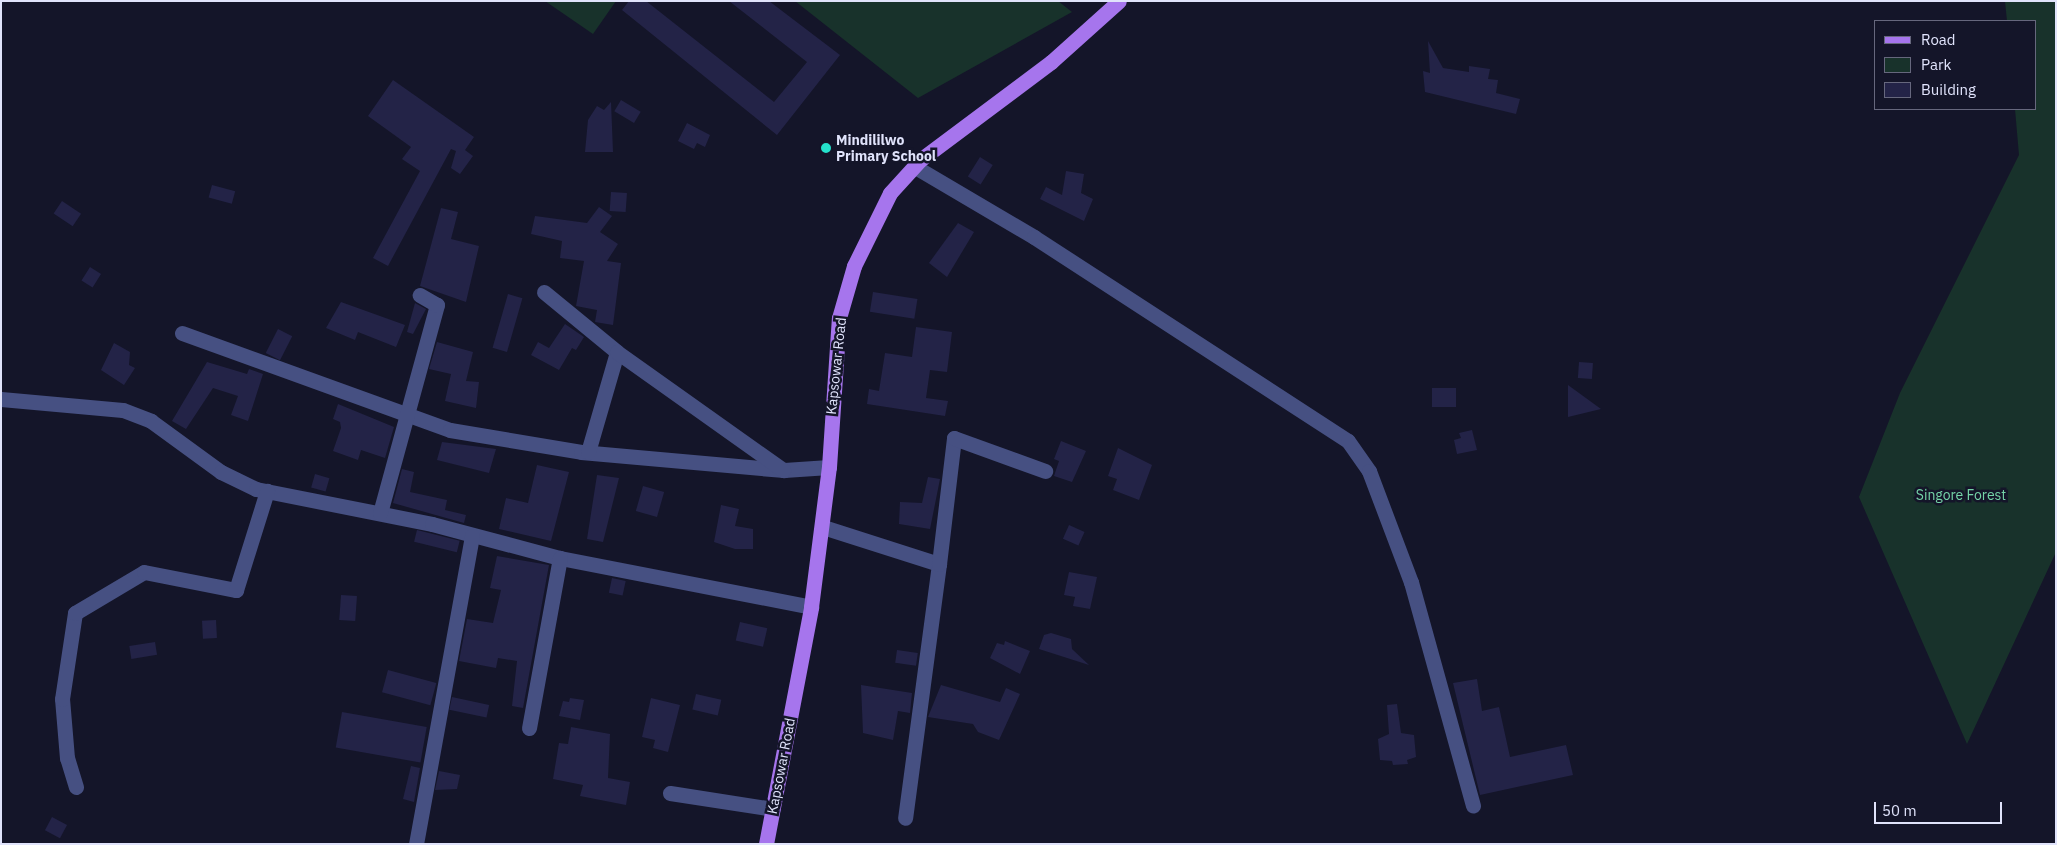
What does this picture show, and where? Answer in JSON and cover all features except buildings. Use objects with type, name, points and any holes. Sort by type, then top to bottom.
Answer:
[{"type":"main road","name":"Kapsowar Road","points":[[766,844],[811,607],[823,527],[829,467],[839,318],[854,266],[890,193],[917,168],[940,142],[1051,62],[1119,1]]},
{"type":"street","points":[[917,168],[1034,237],[1348,441],[1369,471],[1412,582],[1473,806]]},
{"type":"street","points":[[544,292],[617,352],[784,470]]},
{"type":"street","points":[[380,513],[438,305],[420,295]]},
{"type":"street","points":[[182,333],[406,416],[450,430],[588,452],[784,470],[829,467]]},
{"type":"street","points":[[588,452],[617,352]]},
{"type":"street","points":[[1,400],[123,410],[151,421],[221,472],[267,491],[380,513],[560,558],[811,607]]},
{"type":"street","points":[[905,818],[954,438],[1045,471]]},
{"type":"street","points":[[76,787],[67,758],[62,699],[75,612],[144,572],[236,590],[267,491]]},
{"type":"street","points":[[823,527],[939,564]]},
{"type":"street","points":[[416,844],[472,536]]},
{"type":"street","points":[[529,728],[560,558]]},
{"type":"street","points":[[670,793],[773,809]]},
{"type":"green space","points":[[545,1],[616,1],[593,34]]},
{"type":"green space","points":[[795,1],[1058,1],[1072,12],[918,98]]},
{"type":"green space","name":"Singore Forest","points":[[2005,1],[2056,1],[2056,552],[1967,744],[1859,497],[1900,393],[2019,155],[2015,110],[2037,110],[2037,20],[2007,20]]},
{"type":"place","name":"Mindililwo Primary School","points":[[826,148]]}]
